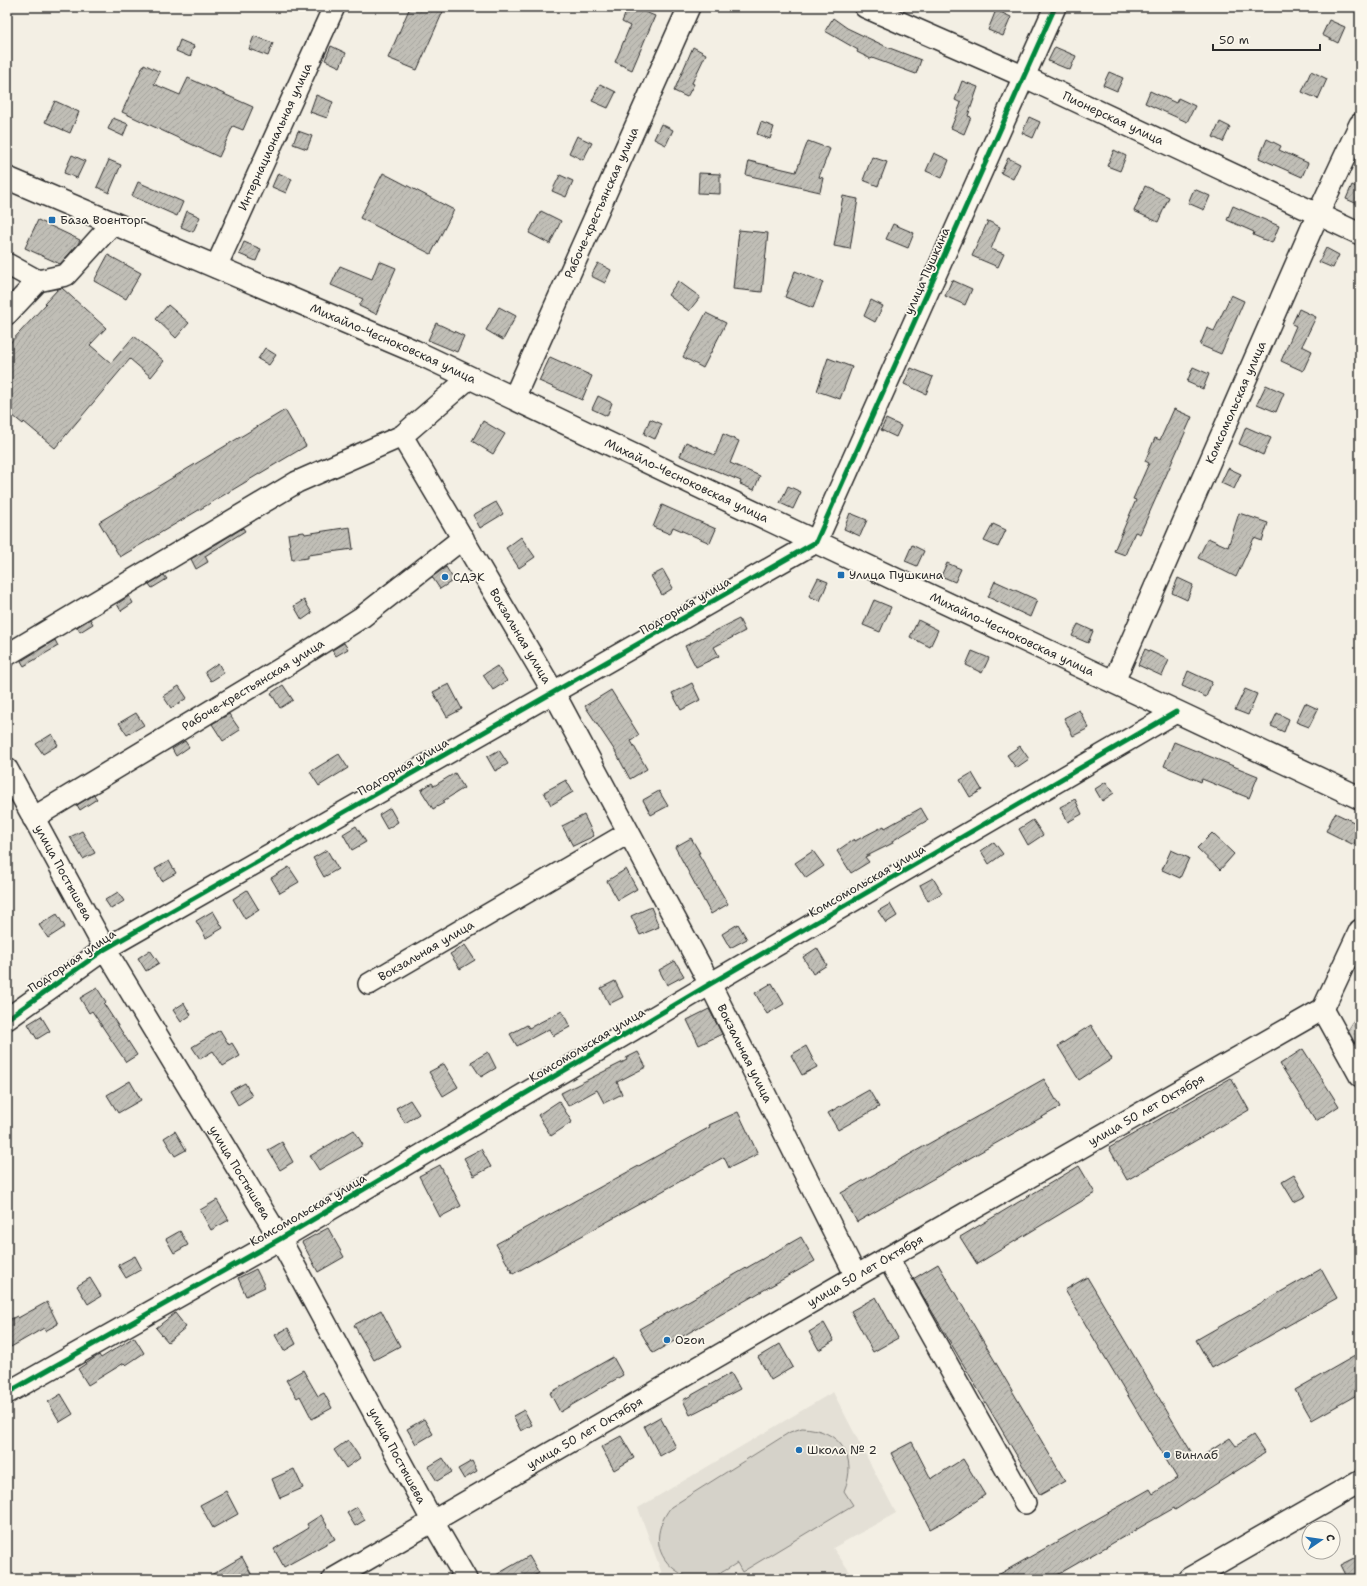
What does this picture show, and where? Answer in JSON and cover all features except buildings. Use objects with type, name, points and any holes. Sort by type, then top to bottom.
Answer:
[{"type":"main road","name":"Михайло-Чесноковская улица","points":[[7,178],[414,351],[1360,798]]},
{"type":"main road","points":[[1189,1579],[1360,1481]]},
{"type":"street","name":"Интернациональная улица","points":[[216,267],[334,7]]},
{"type":"street","name":"Рабоче-крестьянская улица","points":[[514,398],[689,7]]},
{"type":"street","name":"Пионерская улица","points":[[865,7],[1025,77],[1360,234]]},
{"type":"street","name":"улица Пушкина","points":[[816,542],[1055,7]]},
{"type":"street","name":"Комсомольская улица","points":[[1114,681],[1318,214],[1360,124]]},
{"type":"street","points":[[7,314],[38,281],[66,275],[113,223]]},
{"type":"street","points":[[7,264],[38,281]]},
{"type":"street","points":[[7,655],[297,482],[402,436],[469,378]]},
{"type":"street","name":"Вокзальная улица","points":[[402,436],[554,693],[710,984],[856,1276]]},
{"type":"street","name":"Рабоче-крестьянская улица","points":[[33,818],[287,665],[362,617],[463,538]]},
{"type":"street","name":"Подгорная улица","points":[[7,1019],[105,949],[816,542]]},
{"type":"street","name":"Комсомольская улица","points":[[7,1393],[280,1239],[710,984],[1176,712]]},
{"type":"street","name":"улица Постышева","points":[[7,769],[105,949],[280,1239],[433,1522],[466,1579]]},
{"type":"street","name":"Вокзальная улица","points":[[369,984],[628,833]]},
{"type":"street","points":[[1360,930],[1323,1009],[1360,1076]]},
{"type":"street","name":"улица 50 лет Октября","points":[[333,1579],[856,1276],[1323,1009]]},
{"type":"street","points":[[888,1258],[1025,1503]]},
{"type":"shaded area","points":[[1360,1011],[1360,1063],[1345,1035]]},
{"type":"shaded area","name":"Школа № 2","points":[[833,1392],[896,1513],[833,1548],[855,1579],[664,1579],[638,1508]]},
{"type":"shaded area","points":[[802,1428],[826,1433],[836,1439],[842,1447],[847,1456],[849,1467],[848,1478],[844,1491],[853,1505],[742,1572],[737,1563],[717,1575],[697,1579],[685,1576],[671,1567],[661,1551],[659,1534],[665,1516],[671,1507],[790,1432]]},
{"type":"cycle path","points":[[7,1019],[105,949],[816,542],[1055,7]]},
{"type":"cycle path","points":[[7,1393],[280,1239],[710,984],[1176,712]]},
{"type":"place","name":"База Военторг","points":[[52,220]]},
{"type":"place","name":"Улица Пушкина","points":[[841,575]]},
{"type":"place","name":"СДЭК","points":[[445,577]]},
{"type":"place","name":"Ozon","points":[[667,1340]]},
{"type":"place","name":"Школа № 2","points":[[799,1450]]},
{"type":"place","name":"Винлаб","points":[[1167,1455]]}]
